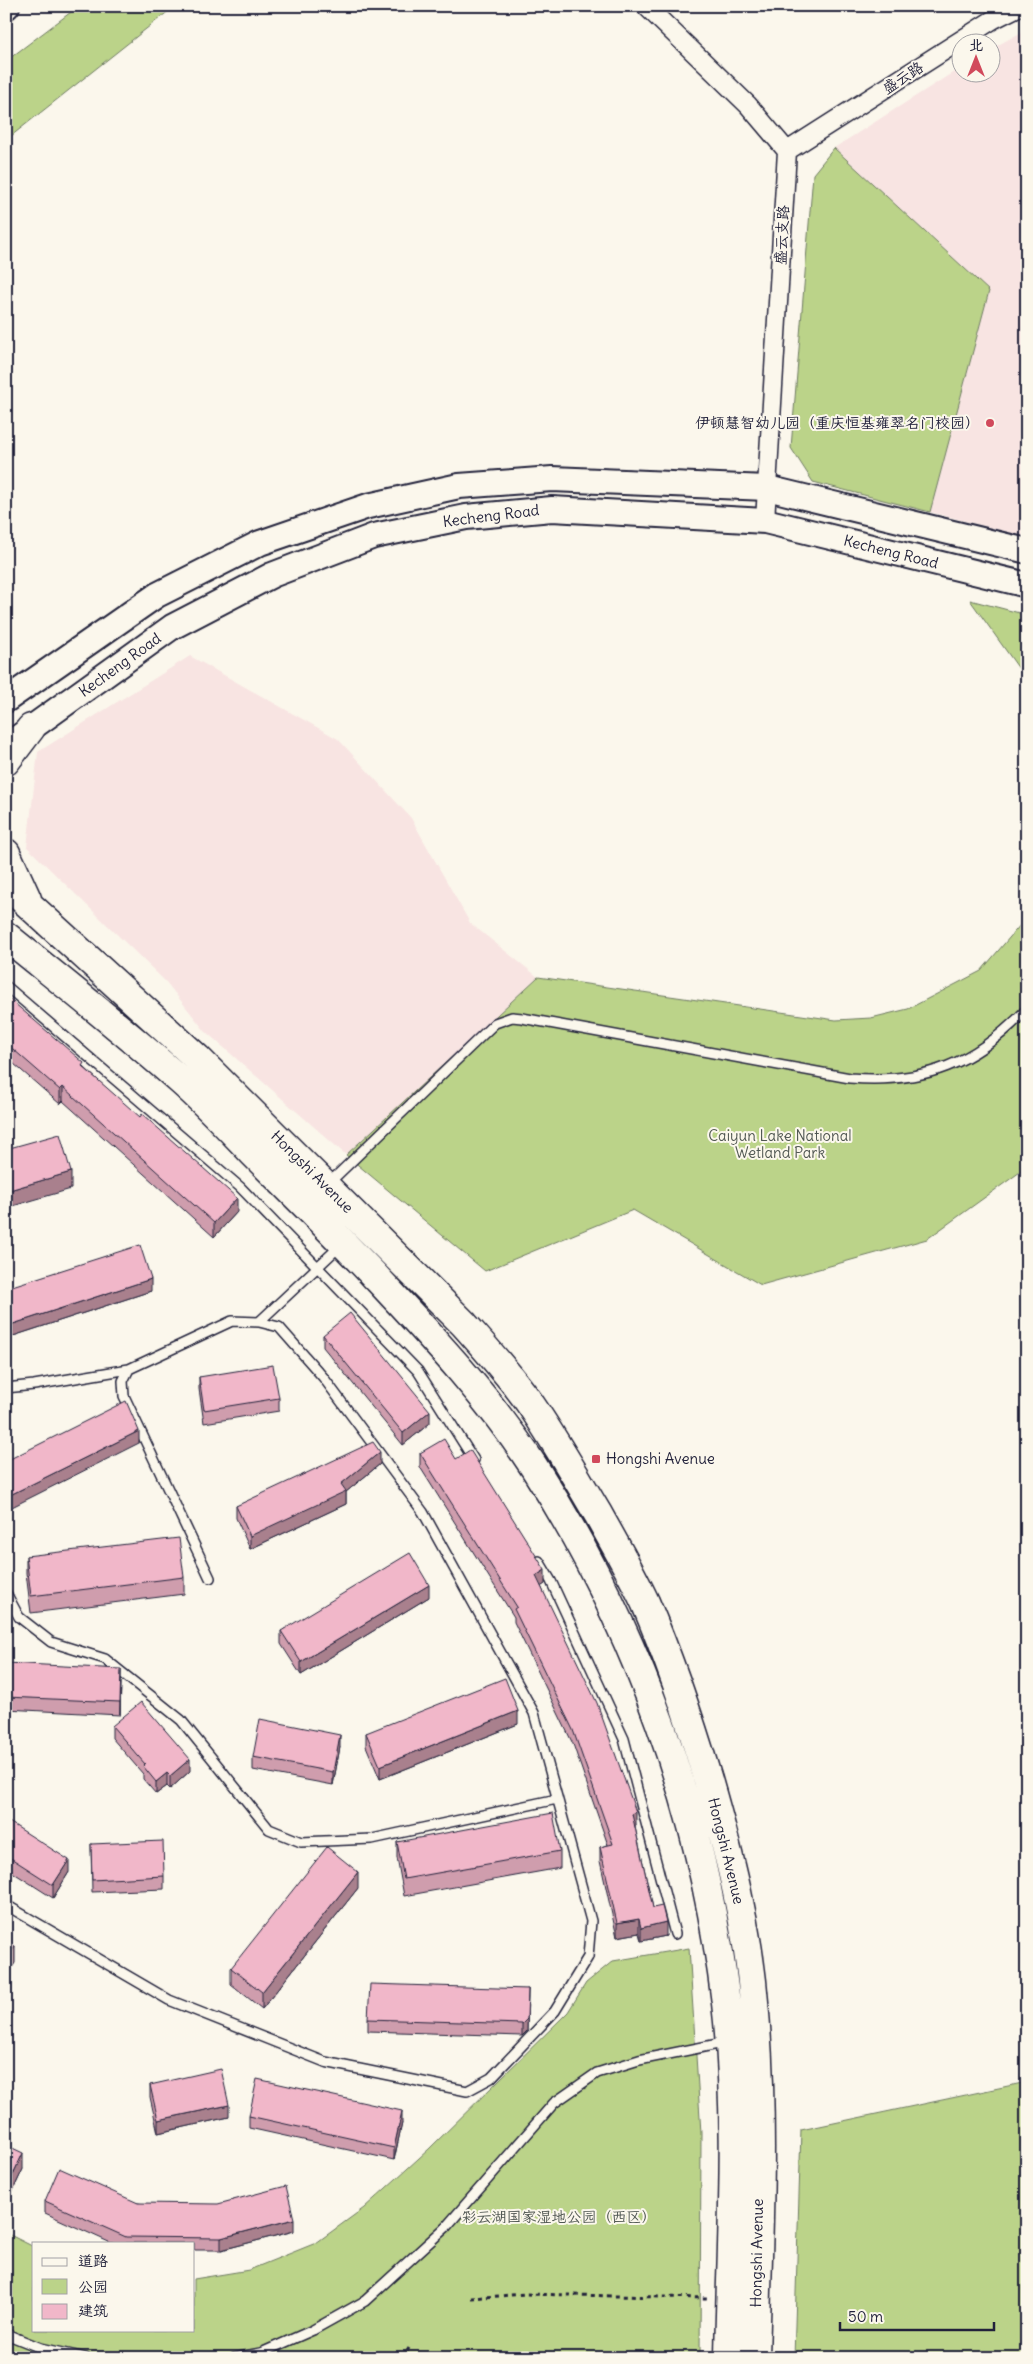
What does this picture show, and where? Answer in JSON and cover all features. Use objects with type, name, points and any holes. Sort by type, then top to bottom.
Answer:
[{"type":"main road","name":"Kecheng Road","points":[[6,700],[157,595],[260,543],[368,506],[459,486],[552,479],[767,488],[1027,551]]},
{"type":"main road","name":"Kecheng Road","points":[[6,746],[172,627],[272,575],[374,536],[466,517],[552,509],[765,521],[1027,585]]},
{"type":"main road","points":[[6,761],[31,728]]},
{"type":"main road","points":[[6,852],[30,908]]},
{"type":"main road","name":"Hongshi Avenue","points":[[6,884],[30,908],[197,1058],[464,1324],[498,1362],[530,1403],[574,1473],[619,1551],[644,1600],[664,1647],[716,1809],[728,1851],[748,1949],[757,2040],[760,2102],[755,2358]]},
{"type":"main road","name":"Hongshi Avenue","points":[[6,936],[183,1082],[343,1243],[439,1344],[501,1420],[533,1465],[564,1515],[604,1591],[655,1708],[688,1807],[711,1906],[730,2041],[733,2162],[729,2358]]},
{"type":"street","points":[[646,6],[748,105],[787,152]]},
{"type":"street","name":"盛云路","points":[[787,152],[994,20],[1020,6]]},
{"type":"street","name":"盛云支路","points":[[765,521],[787,152]]},
{"type":"lane","points":[[6,986],[240,1187],[418,1371],[482,1472]]},
{"type":"lane","points":[[326,1186],[495,1023],[503,1019],[522,1018],[850,1078],[880,1080],[913,1077],[976,1053],[1005,1032],[1027,1009]]},
{"type":"lane","points":[[259,1322],[343,1243]]},
{"type":"lane","points":[[6,1388],[129,1369],[232,1320],[259,1322],[279,1327],[323,1377],[424,1512],[534,1713],[591,1921],[588,1957],[555,2011],[491,2078],[467,2090],[325,2062],[169,2000],[6,1905]]},
{"type":"lane","points":[[129,1369],[123,1381],[124,1396],[210,1578]]},
{"type":"lane","points":[[535,1556],[552,1581],[624,1739],[675,1934]]},
{"type":"lane","points":[[6,1594],[19,1617],[51,1642],[105,1659],[181,1720],[268,1829],[301,1842],[372,1838],[558,1799]]},
{"type":"lane","points":[[234,2358],[261,2353],[312,2330],[365,2301],[446,2227],[554,2103],[597,2073],[639,2060],[730,2041]]},
{"type":"lane","points":[[6,2334],[41,2348],[86,2358]]},
{"type":"path","points":[[471,2298],[525,2294],[707,2298]]},
{"type":"path","points":[[403,2358],[409,2348]]},
{"type":"shaded area","points":[[1027,29],[1027,537],[930,512],[989,291],[834,148],[950,74],[950,82],[1000,82],[1000,44]]},
{"type":"shaded area","points":[[190,656],[338,739],[411,818],[470,923],[538,977],[346,1155],[205,1031],[166,982],[27,847],[38,752]]},
{"type":"green space","points":[[79,6],[175,6],[6,140],[6,61]]},
{"type":"green space","points":[[834,148],[989,291],[930,512],[813,482],[791,448],[813,174]]},
{"type":"green space","points":[[970,600],[1027,615],[1027,680]]},
{"type":"green space","name":"Caiyun Lake National Wetland Park","points":[[1027,917],[1027,1167],[927,1239],[761,1285],[633,1210],[485,1271],[346,1155],[538,977],[836,1020],[871,1018],[908,1009],[981,971]]},
{"type":"green space","name":"彩云湖国家湿地公园（西区）","points":[[689,1948],[701,2133],[700,2358],[6,2358],[6,2233],[32,2246],[32,2332],[195,2332],[195,2279],[249,2270],[316,2243],[364,2208],[429,2149],[568,2012],[586,1983],[613,1961]]},
{"type":"green space","points":[[1027,2082],[1027,2358],[794,2358],[801,2130]]},
{"type":"building","points":[[6,996],[84,1063],[82,1066],[140,1117],[142,1114],[237,1198],[214,1223],[63,1087],[60,1090],[6,1043]]},
{"type":"building","points":[[60,1134],[71,1172],[6,1191],[6,1149]]},
{"type":"building","points":[[140,1245],[151,1279],[10,1325],[6,1314],[6,1288]]},
{"type":"building","points":[[350,1313],[430,1411],[403,1433],[323,1335]]},
{"type":"building","points":[[273,1365],[279,1398],[204,1410],[199,1377]]},
{"type":"building","points":[[126,1401],[139,1431],[6,1497],[6,1461]]},
{"type":"building","points":[[444,1439],[456,1459],[470,1450],[545,1570],[536,1576],[597,1703],[636,1812],[632,1814],[653,1908],[662,1906],[666,1922],[641,1928],[639,1919],[617,1923],[600,1847],[613,1844],[573,1730],[514,1609],[517,1607],[420,1453]]},
{"type":"building","points":[[373,1442],[380,1452],[341,1484],[346,1491],[250,1536],[236,1506]]},
{"type":"building","points":[[179,1538],[184,1577],[31,1596],[26,1556]]},
{"type":"building","points":[[410,1553],[429,1585],[301,1662],[281,1631]]},
{"type":"building","points":[[6,1663],[121,1669],[120,1702],[6,1697]]},
{"type":"building","points":[[505,1678],[518,1711],[380,1766],[366,1733]]},
{"type":"building","points":[[141,1702],[190,1759],[170,1776],[167,1773],[156,1782],[143,1766],[145,1764],[112,1726]]},
{"type":"building","points":[[260,1719],[340,1735],[333,1772],[253,1757]]},
{"type":"building","points":[[553,1813],[560,1851],[404,1879],[397,1842]]},
{"type":"building","points":[[6,1820],[69,1860],[53,1885],[6,1855]]},
{"type":"building","points":[[163,1841],[164,1876],[92,1880],[91,1844]]},
{"type":"building","points":[[327,1847],[358,1872],[262,1992],[231,1968]]},
{"type":"building","points":[[6,1941],[15,1946],[6,1960]]},
{"type":"building","points":[[370,1984],[528,1989],[527,2019],[522,2024],[368,2019]]},
{"type":"building","points":[[221,2069],[229,2105],[158,2120],[150,2085]]},
{"type":"building","points":[[257,2079],[402,2111],[394,2148],[249,2116]]},
{"type":"building","points":[[6,2145],[23,2153],[7,2187],[6,2186]]},
{"type":"building","points":[[59,2168],[138,2203],[218,2204],[286,2186],[294,2219],[221,2238],[126,2237],[45,2201]]},
{"type":"place","name":"伊顿慧智幼儿园（重庆恒基雍翠名门校园）","points":[[990,423]]},
{"type":"place","name":"Hongshi Avenue","points":[[596,1459]]}]
